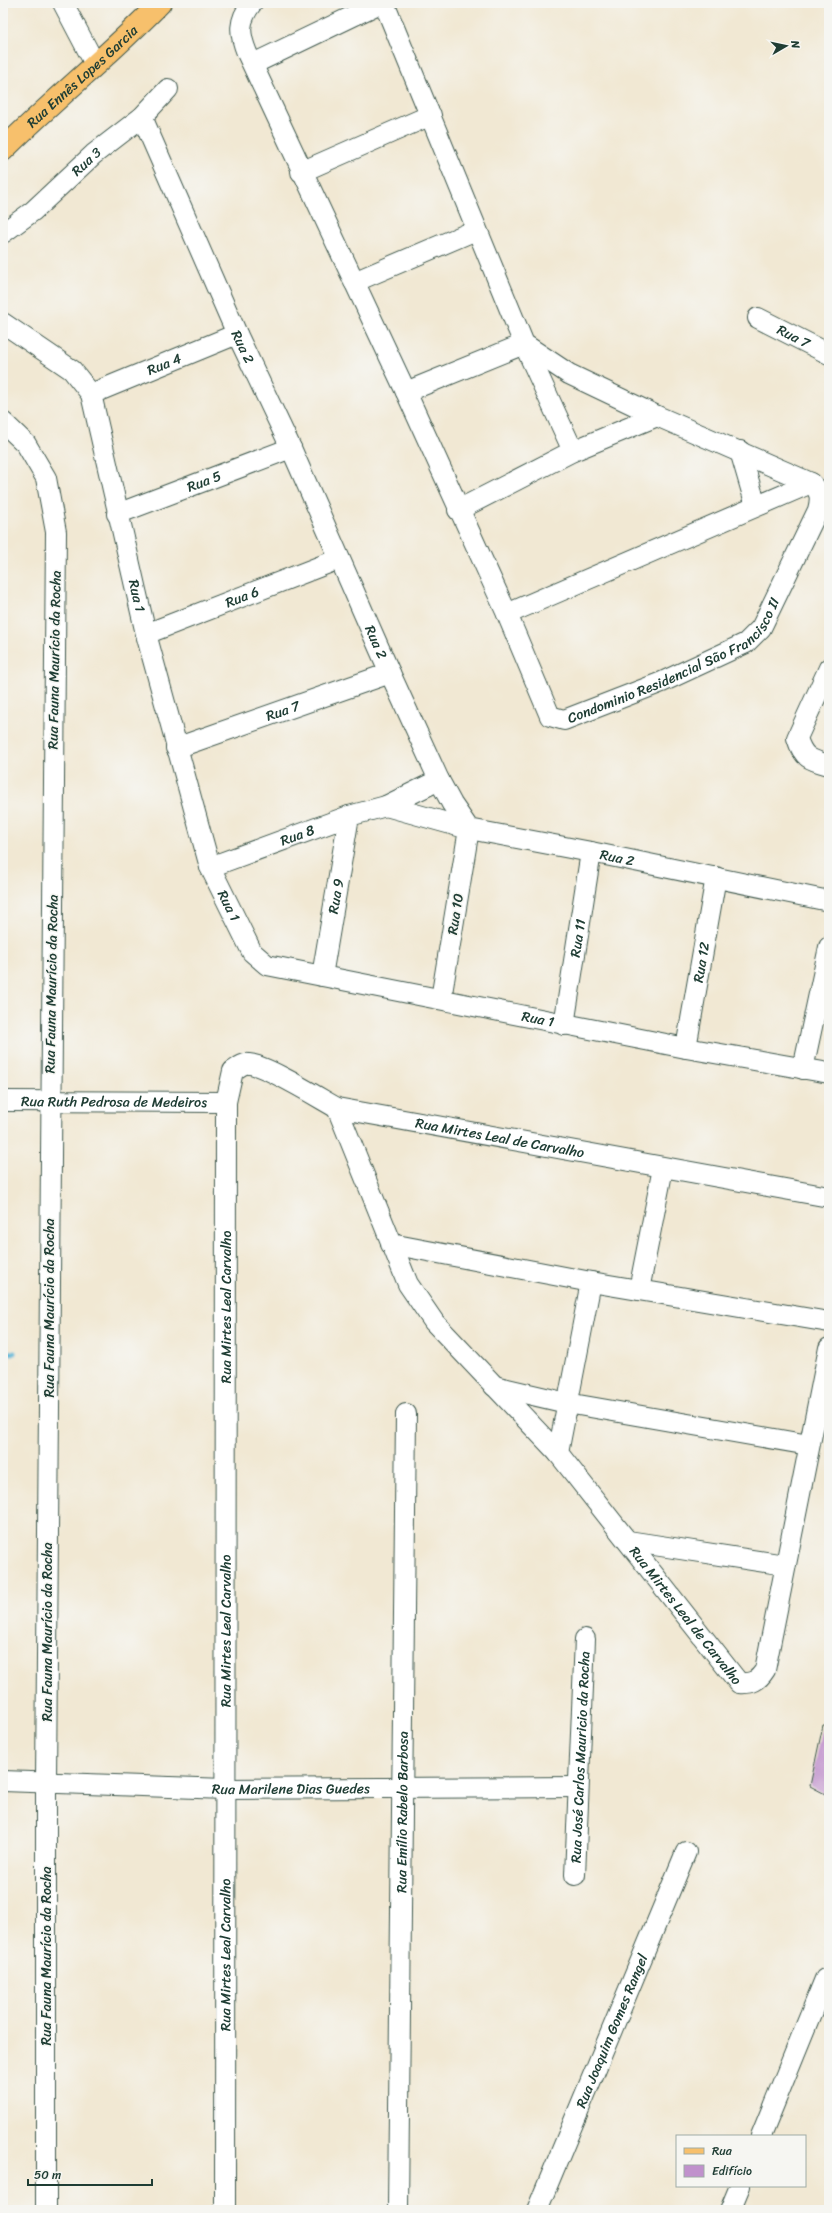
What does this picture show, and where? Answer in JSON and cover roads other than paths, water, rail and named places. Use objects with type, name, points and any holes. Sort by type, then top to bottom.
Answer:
[{"type":"main road","name":"Rua Ennês Lopes Garcia","points":[[3,150],[46,107],[115,47],[160,3]]},
{"type":"street","points":[[63,3],[95,64]]},
{"type":"street","name":"Condominio Residencial São Francisco II","points":[[252,3],[243,18],[240,33],[301,172],[406,392],[458,510],[507,614],[550,716],[557,720],[564,720],[662,682],[746,643],[761,628],[818,510],[821,499],[818,490],[811,483]]},
{"type":"street","points":[[253,64],[380,3]]},
{"type":"street","points":[[384,3],[524,344],[573,451]]},
{"type":"street","name":"Rua 3","points":[[3,233],[33,211],[94,154],[142,116],[168,89]]},
{"type":"street","points":[[301,172],[431,115]]},
{"type":"street","name":"Rua 2","points":[[142,116],[237,334],[291,448],[390,673],[452,804],[469,829],[591,852],[829,901]]},
{"type":"street","points":[[354,282],[476,230]]},
{"type":"street","name":"Rua 7","points":[[758,318],[829,354]]},
{"type":"street","name":"Rua 1","points":[[3,323],[72,370],[91,394],[117,514],[146,634],[176,748],[210,867],[252,952],[267,965],[686,1048],[829,1073]]},
{"type":"street","name":"Rua 4","points":[[91,394],[237,334]]},
{"type":"street","points":[[406,392],[524,344]]},
{"type":"street","points":[[524,344],[569,374],[657,416],[811,483]]},
{"type":"street","points":[[458,510],[573,451],[657,416]]},
{"type":"street","name":"Rua Fauna Maurício da Rocha","points":[[3,422],[26,444],[46,478],[56,532],[50,1102],[46,1782],[46,2210]]},
{"type":"street","name":"Rua 5","points":[[117,514],[291,448]]},
{"type":"street","points":[[740,452],[756,506]]},
{"type":"street","points":[[507,614],[811,483]]},
{"type":"street","name":"Rua 6","points":[[146,634],[339,559]]},
{"type":"street","points":[[829,668],[797,738],[801,751],[812,761],[829,764]]},
{"type":"street","name":"Rua 7","points":[[176,748],[390,673]]},
{"type":"street","name":"Rua 8","points":[[210,867],[349,816],[386,806],[440,780]]},
{"type":"street","points":[[386,806],[469,829]]},
{"type":"street","name":"Rua 9","points":[[322,976],[349,816]]},
{"type":"street","name":"Rua 10","points":[[442,999],[469,829]]},
{"type":"street","name":"Rua 11","points":[[564,1024],[591,852]]},
{"type":"street","name":"Rua 12","points":[[686,1048],[716,877]]},
{"type":"street","points":[[803,1069],[829,947]]},
{"type":"street","name":"Rua Mirtes Leal Carvalho","points":[[225,2210],[226,1102],[232,1071],[241,1066],[250,1064]]},
{"type":"street","name":"Rua Mirtes Leal de Carvalho","points":[[250,1064],[278,1075],[337,1108],[829,1197]]},
{"type":"street","name":"Rua Ruth Pedrosa de Medeiros","points":[[3,1101],[226,1102]]},
{"type":"street","name":"Rua Mirtes Leal de Carvalho","points":[[337,1108],[408,1284],[434,1322],[558,1453],[739,1682],[750,1684],[759,1679],[765,1670],[829,1348]]},
{"type":"street","points":[[639,1290],[663,1168]]},
{"type":"street","points":[[391,1244],[591,1282],[829,1322]]},
{"type":"street","points":[[558,1453],[591,1282]]},
{"type":"street","points":[[494,1386],[567,1403],[809,1445]]},
{"type":"street","name":"Rua Emílio Rabelo Barbosa","points":[[398,2210],[404,1788],[406,1414]]},
{"type":"street","points":[[628,1541],[785,1565]]},
{"type":"street","name":"Rua José Carlos Mauricio da Rocha","points":[[575,1875],[585,1639]]},
{"type":"street","name":"Rua Marilene Dias Guedes","points":[[3,1780],[225,1789],[578,1787]]},
{"type":"street","name":"Rua Joaquim Gomes Rangel","points":[[537,2210],[686,1852]]},
{"type":"street","points":[[760,2135],[826,1979]]},
{"type":"street","points":[[730,2210],[740,2187]]},
{"type":"waterway","points":[[3,1352],[14,1353]]}]
